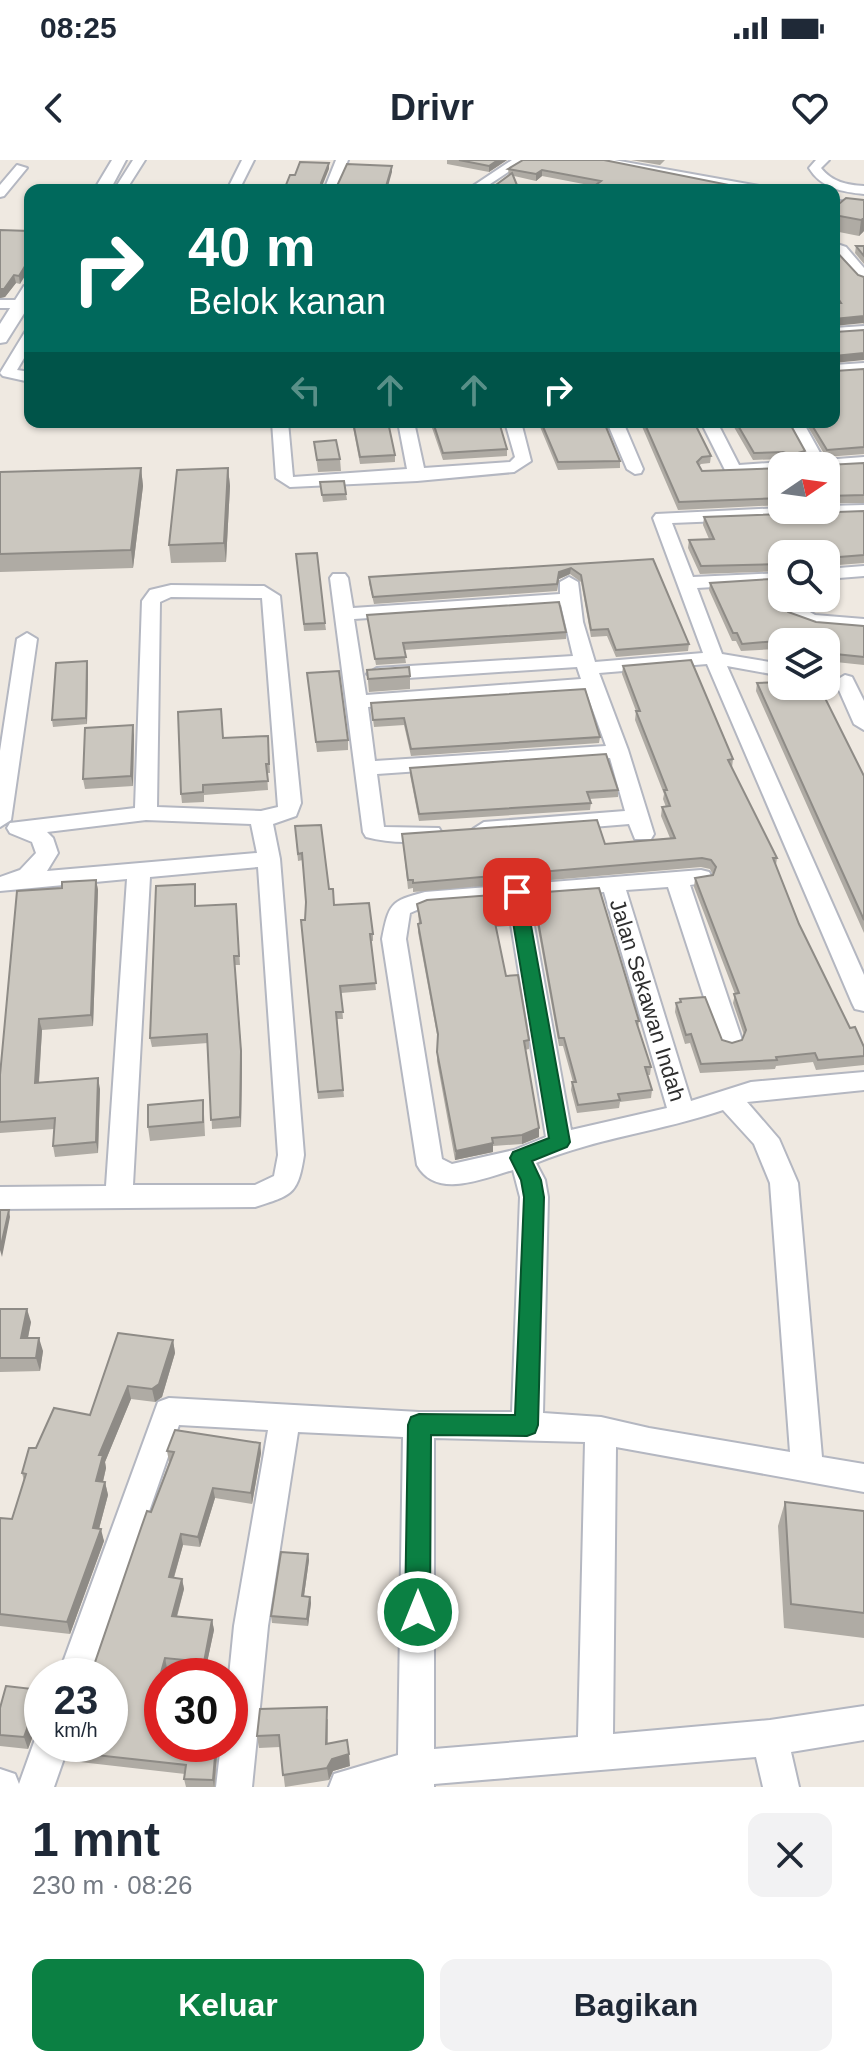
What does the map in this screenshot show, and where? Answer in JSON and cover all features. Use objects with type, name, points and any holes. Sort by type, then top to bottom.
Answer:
[{"type":"street","points":[[105,184],[119,160]]},
{"type":"street","points":[[124,184],[139,160]]},
{"type":"street","points":[[236,184],[248,160]]},
{"type":"street","points":[[332,184],[342,160]]},
{"type":"street","points":[[482,184],[520,160]]},
{"type":"street","points":[[594,160],[728,184]]},
{"type":"street","points":[[822,160],[815,168],[825,184]]},
{"type":"street","points":[[0,175],[19,171],[0,193]]},
{"type":"street","points":[[682,184],[691,177]]},
{"type":"street","points":[[840,188],[864,190]]},
{"type":"street","points":[[840,205],[864,209]]},
{"type":"street","points":[[840,250],[864,277]]},
{"type":"street","points":[[0,304],[24,297]]},
{"type":"street","points":[[0,339],[24,299]]},
{"type":"street","points":[[840,332],[864,330]]},
{"type":"street","points":[[0,339],[24,338]]},
{"type":"street","points":[[24,345],[9,374],[24,376]]},
{"type":"street","points":[[12,366],[24,367]]},
{"type":"street","points":[[840,371],[861,373]]},
{"type":"street","points":[[280,428],[284,478],[290,482],[417,476],[520,465],[523,457],[515,428]]},
{"type":"street","points":[[407,428],[417,476]]},
{"type":"street","points":[[618,428],[635,469]]},
{"type":"street","points":[[711,428],[728,471],[768,468]]},
{"type":"street","points":[[798,428],[812,452]]},
{"type":"street","points":[[840,464],[864,462]]},
{"type":"street","points":[[664,524],[864,510]]},
{"type":"street","points":[[664,524],[864,522]]},
{"type":"street","points":[[664,524],[714,658],[864,1003]]},
{"type":"street","points":[[840,573],[864,571]]},
{"type":"street","points":[[339,578],[374,832],[393,836],[462,830],[640,825],[590,671],[568,591],[345,614]]},
{"type":"street","points":[[684,583],[768,579]]},
{"type":"street","points":[[0,828],[24,828],[146,813],[261,818],[283,814],[290,803],[271,596],[254,590],[171,591],[157,594],[151,601],[146,813]]},
{"type":"street","points":[[797,612],[810,620],[864,625]]},
{"type":"street","points":[[0,820],[27,639]]},
{"type":"street","points":[[357,702],[714,658],[768,668]]},
{"type":"street","points":[[353,675],[590,671]]},
{"type":"street","points":[[845,680],[864,724]]},
{"type":"street","points":[[367,768],[618,751]]},
{"type":"street","points":[[0,1198],[255,1196],[280,1188],[287,1180],[291,1155],[269,859],[261,818]]},
{"type":"street","points":[[8,883],[38,869],[47,853],[42,838],[24,828]]},
{"type":"street","points":[[8,883],[139,868],[269,859]]},
{"type":"street","points":[[119,1196],[139,868]]},
{"type":"street","points":[[560,1142],[517,892],[701,877]]},
{"type":"street","points":[[676,878],[730,1040]]},
{"type":"street","name":"Jalan Sekawan Indah","points":[[613,885],[682,1114]]},
{"type":"street","name":"Jalan Sekawan Indah","points":[[517,892],[425,899],[408,904],[396,918],[394,939],[430,1165],[447,1174],[528,1178],[560,1142],[682,1114],[751,1091],[864,1081]]},
{"type":"street","points":[[729,1100],[758,1128],[777,1158],[784,1183],[807,1470]]},
{"type":"street","points":[[527,1425],[528,1178]]},
{"type":"street","points":[[81,1658],[169,1411],[419,1425],[527,1425],[601,1430],[649,1442],[864,1478]]},
{"type":"street","points":[[234,1787],[251,1626],[285,1417]]},
{"type":"street","points":[[416,1777],[419,1425]]},
{"type":"street","points":[[595,1752],[600,1620],[601,1430]]},
{"type":"street","points":[[347,1787],[595,1752],[770,1738],[864,1723]]},
{"type":"street","points":[[770,1738],[781,1787]]},
{"type":"street","points":[[36,1787],[45,1762]]},
{"type":"building","points":[[459,160],[498,160],[489,166]]},
{"type":"building","points":[[523,160],[604,160],[724,184],[597,184],[601,181],[542,170],[536,174],[508,169]]},
{"type":"building","points":[[300,162],[329,163],[322,184],[286,184],[290,175],[295,175]]},
{"type":"building","points":[[347,164],[392,166],[387,184],[338,184]]},
{"type":"building","points":[[512,173],[517,184],[497,184]]},
{"type":"building","points":[[846,198],[864,200],[864,218],[840,216],[840,203]]},
{"type":"building","points":[[0,230],[24,231],[24,268],[19,276],[14,275],[4,289],[0,289]]},
{"type":"building","points":[[840,256],[858,275],[864,277],[864,316],[840,318]]},
{"type":"building","points":[[864,330],[864,353],[840,355],[840,332]]},
{"type":"building","points":[[864,369],[864,447],[827,450],[814,428],[840,428],[840,371]]},
{"type":"building","points":[[354,428],[389,428],[395,455],[360,457]]},
{"type":"building","points":[[435,428],[501,428],[507,449],[443,453]]},
{"type":"building","points":[[544,428],[606,428],[620,461],[558,462]]},
{"type":"building","points":[[647,428],[697,428],[711,456],[702,457],[697,462],[702,471],[768,469],[768,499],[679,502]]},
{"type":"building","points":[[739,428],[792,428],[805,451],[754,453]]},
{"type":"building","points":[[336,440],[340,459],[317,460],[314,442]]},
{"type":"building","points":[[864,463],[864,495],[840,496],[840,464]]},
{"type":"building","points":[[141,468],[131,550],[0,554],[0,472]]},
{"type":"building","points":[[228,468],[224,543],[169,545],[177,470]]},
{"type":"building","points":[[344,481],[346,494],[322,495],[320,482]]},
{"type":"building","points":[[864,511],[864,555],[840,557],[840,540],[768,540],[768,564],[701,566],[689,540],[714,539],[704,517],[768,515],[768,524],[840,524],[840,512]]},
{"type":"building","points":[[317,553],[325,623],[304,624],[296,554]]},
{"type":"building","points":[[653,559],[689,644],[616,650],[608,629],[591,630],[581,575],[571,568],[559,572],[557,584],[373,597],[369,577]]},
{"type":"building","points":[[768,579],[768,612],[788,612],[816,622],[864,626],[864,657],[840,654],[840,628],[768,628],[768,642],[742,644],[737,633],[733,633],[710,583]]},
{"type":"building","points":[[559,602],[566,632],[403,643],[406,657],[375,659],[367,615]]},
{"type":"building","points":[[691,660],[733,759],[728,760],[777,858],[773,858],[799,924],[850,1028],[855,1027],[864,1047],[864,1056],[818,1060],[815,1053],[776,1057],[777,1060],[701,1064],[691,1034],[686,1035],[676,1003],[681,1002],[680,999],[705,997],[722,1040],[732,1043],[742,1040],[746,1030],[734,994],[739,993],[695,878],[713,875],[716,867],[711,860],[702,858],[413,883],[413,880],[408,880],[402,834],[597,820],[605,844],[675,838],[662,807],[670,806],[664,790],[667,790],[636,711],[640,711],[623,666]]},
{"type":"building","points":[[87,661],[86,718],[52,720],[56,663]]},
{"type":"building","points":[[409,667],[410,676],[368,679],[367,670]]},
{"type":"building","points":[[339,671],[348,740],[316,742],[307,673]]},
{"type":"building","points":[[757,683],[768,683],[768,700],[826,700],[864,776],[864,920]]},
{"type":"building","points":[[585,689],[600,737],[411,749],[404,718],[373,720],[371,703]]},
{"type":"building","points":[[221,709],[223,738],[268,736],[268,781],[203,785],[203,792],[181,794],[178,712]]},
{"type":"building","points":[[133,725],[131,776],[83,779],[85,728]]},
{"type":"building","points":[[606,754],[618,790],[587,792],[591,803],[419,814],[410,768]]},
{"type":"building","points":[[321,825],[334,905],[369,903],[376,983],[340,986],[343,1012],[336,1012],[343,1090],[318,1092],[301,920],[305,920],[306,902],[302,853],[298,854],[295,826]]},
{"type":"building","points":[[96,880],[91,1015],[39,1019],[35,1083],[98,1078],[96,1142],[53,1146],[55,1118],[0,1122],[0,1075],[17,891],[62,888],[62,882]]},
{"type":"building","points":[[195,884],[195,906],[236,904],[239,956],[234,956],[241,1051],[240,1117],[211,1120],[207,1034],[150,1038],[156,886]]},
{"type":"building","points":[[599,888],[639,1021],[636,1021],[651,1067],[645,1067],[652,1090],[618,1094],[620,1100],[578,1105],[572,1082],[576,1082],[564,1038],[559,1038],[533,893]]},
{"type":"building","points":[[505,894],[509,917],[494,918],[506,976],[518,975],[529,1040],[524,1041],[539,1128],[522,1135],[492,1138],[493,1143],[456,1151],[437,1052],[438,1034],[417,904],[427,900]]},
{"type":"building","points":[[203,1100],[203,1122],[148,1127],[148,1105]]},
{"type":"building","points":[[0,1210],[9,1210],[0,1250]]},
{"type":"building","points":[[0,1309],[27,1309],[21,1338],[39,1338],[36,1358],[0,1358]]},
{"type":"building","points":[[118,1333],[173,1340],[159,1384],[152,1389],[128,1386],[99,1455],[103,1455],[96,1481],[105,1482],[93,1528],[101,1529],[67,1622],[0,1614],[0,1518],[12,1519],[26,1474],[22,1473],[29,1448],[36,1448],[54,1408],[90,1415]]},
{"type":"building","points":[[175,1430],[260,1443],[251,1493],[213,1488],[198,1537],[181,1534],[169,1577],[182,1579],[172,1616],[212,1620],[205,1658],[144,1658],[144,1760],[128,1759],[128,1658],[96,1658],[147,1511],[151,1512],[174,1452],[167,1451]]},
{"type":"building","points":[[785,1502],[864,1511],[864,1613],[791,1604]]},
{"type":"building","points":[[281,1552],[308,1554],[302,1596],[310,1597],[307,1619],[271,1616]]},
{"type":"building","points":[[6,1686],[24,1688],[24,1737],[0,1735],[0,1708]]},
{"type":"building","points":[[327,1707],[326,1744],[347,1740],[349,1754],[332,1759],[327,1768],[283,1775],[279,1735],[257,1736],[260,1709]]},
{"type":"building","points":[[159,1762],[214,1762],[213,1780],[184,1779],[186,1765]]},
{"type":"route","points":[[418,1612],[419,1425],[527,1425],[534,1197],[531,1180],[520,1158],[560,1142],[517,892]]}]
